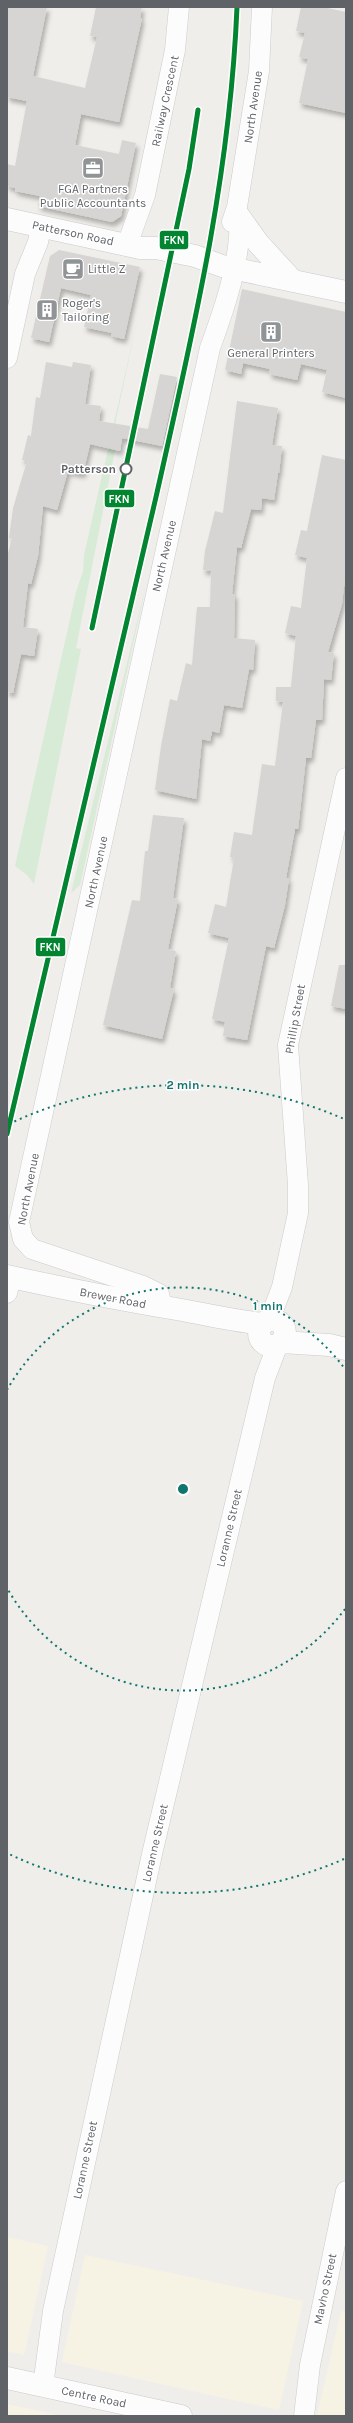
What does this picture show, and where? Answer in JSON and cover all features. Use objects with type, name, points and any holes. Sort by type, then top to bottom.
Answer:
[{"type":"street","name":"Railway Crescent","points":[[133,247],[144,230],[145,195],[175,50],[179,7]]},
{"type":"street","name":"North Avenue","points":[[162,1307],[159,1294],[143,1286],[32,1249],[23,1240],[19,1222],[210,348],[225,306],[228,267],[240,237],[238,211],[258,71],[262,7]]},
{"type":"street","points":[[238,211],[258,243],[292,280]]},
{"type":"street","name":"Patterson Road","points":[[7,219],[133,247],[156,248],[195,256],[228,267],[346,292]]},
{"type":"street","points":[[7,358],[25,274],[38,242],[36,225]]},
{"type":"street","name":"Phillip Street","points":[[273,1333],[298,1213],[298,1185],[288,1045],[346,778]]},
{"type":"street","name":"Brewer Road","points":[[8,1282],[162,1307],[338,1347]]},
{"type":"street","name":"Loranne Street","points":[[36,2385],[151,1861],[265,1378],[273,1333]]},
{"type":"street","name":"Mavho Street","points":[[304,2416],[310,2365],[346,2191]]},
{"type":"street","name":"Mavho Street","points":[[292,2416],[310,2365]]},
{"type":"street","name":"Centre Road","points":[[7,2378],[181,2416]]},
{"type":"shaded area","points":[[7,2237],[48,2246],[24,2355],[7,2351]]},
{"type":"shaded area","points":[[85,2255],[303,2301],[279,2410],[62,2362]]},
{"type":"shaded area","points":[[341,2311],[346,2312],[346,2416],[317,2416]]},
{"type":"shaded area","points":[[7,2404],[63,2416],[7,2416]]},
{"type":"green space","points":[[138,317],[110,448],[115,450],[76,648],[81,649],[34,884],[27,875],[15,866],[76,592],[83,571],[84,555]]},
{"type":"green space","points":[[146,585],[80,885],[71,893]]},
{"type":"building","points":[[7,7],[47,7],[33,76],[85,88],[97,37],[90,36],[96,7],[142,7],[140,18],[142,18],[119,122],[81,114],[75,145],[119,154],[122,140],[136,143],[121,216],[112,222],[38,206],[40,196],[15,191],[15,188],[7,186],[7,164],[15,166],[27,101],[7,97]]},
{"type":"building","points":[[301,7],[323,7],[346,12],[346,113],[299,103],[308,59],[299,57],[305,33],[296,31]]},
{"type":"building","points":[[59,250],[140,267],[124,339],[111,336],[112,333],[84,327],[91,295],[61,288],[49,342],[31,338],[50,256]]},
{"type":"building","points":[[242,289],[346,312],[346,398],[322,392],[327,370],[301,364],[297,380],[269,374],[270,369],[243,363],[241,374],[225,370]]},
{"type":"building","points":[[46,362],[72,367],[73,362],[91,365],[85,404],[101,406],[99,421],[148,429],[160,374],[177,377],[162,446],[122,438],[120,451],[90,444],[83,474],[68,471],[57,510],[43,506],[38,556],[31,584],[28,583],[23,627],[38,629],[34,656],[21,654],[13,693],[7,692],[7,557],[12,538],[9,538],[13,508],[27,461],[22,460],[28,435],[31,436],[36,397],[40,398]]},
{"type":"building","points":[[237,401],[278,408],[272,445],[282,446],[274,500],[262,498],[261,510],[251,509],[241,548],[237,547],[232,594],[235,594],[234,638],[255,640],[253,670],[249,669],[242,708],[224,705],[219,733],[212,731],[210,741],[202,739],[196,799],[155,790],[161,746],[170,699],[177,701],[186,663],[192,665],[197,607],[210,607],[211,571],[203,570],[205,551],[215,511],[223,513]]},
{"type":"building","points":[[322,455],[346,460],[346,570],[342,604],[328,652],[334,653],[331,680],[324,679],[322,720],[316,720],[311,758],[306,758],[298,829],[295,829],[286,878],[289,878],[285,905],[274,948],[266,946],[247,1040],[223,1036],[225,1022],[212,1019],[229,938],[208,933],[215,904],[226,907],[234,858],[230,857],[234,832],[252,835],[262,764],[275,766],[283,702],[276,701],[276,687],[291,687],[296,636],[285,633],[291,606],[301,608],[307,558],[295,555],[301,530],[307,531]]},
{"type":"building","points":[[153,815],[184,818],[173,898],[178,899],[168,949],[176,951],[170,988],[174,989],[162,1039],[103,1025],[132,900],[140,901],[145,851],[148,851]]},
{"type":"building","points":[[339,965],[346,965],[346,1009],[331,1006]]},
{"type":"transit line","name":"FKN","points":[[7,1134],[138,577],[196,314],[208,254],[227,132],[237,7]]},
{"type":"transit line","name":"FKN","points":[[92,628],[189,169],[198,110]]},
{"type":"place","name":"FGA Partners Public Accountants","points":[[93,168]]},
{"type":"place","name":"Little Z","points":[[73,269]]},
{"type":"place","name":"Roger's Tailoring","points":[[47,310]]},
{"type":"place","name":"General Printers","points":[[271,332]]},
{"type":"place","name":"Patterson","points":[[126,469]]}]
